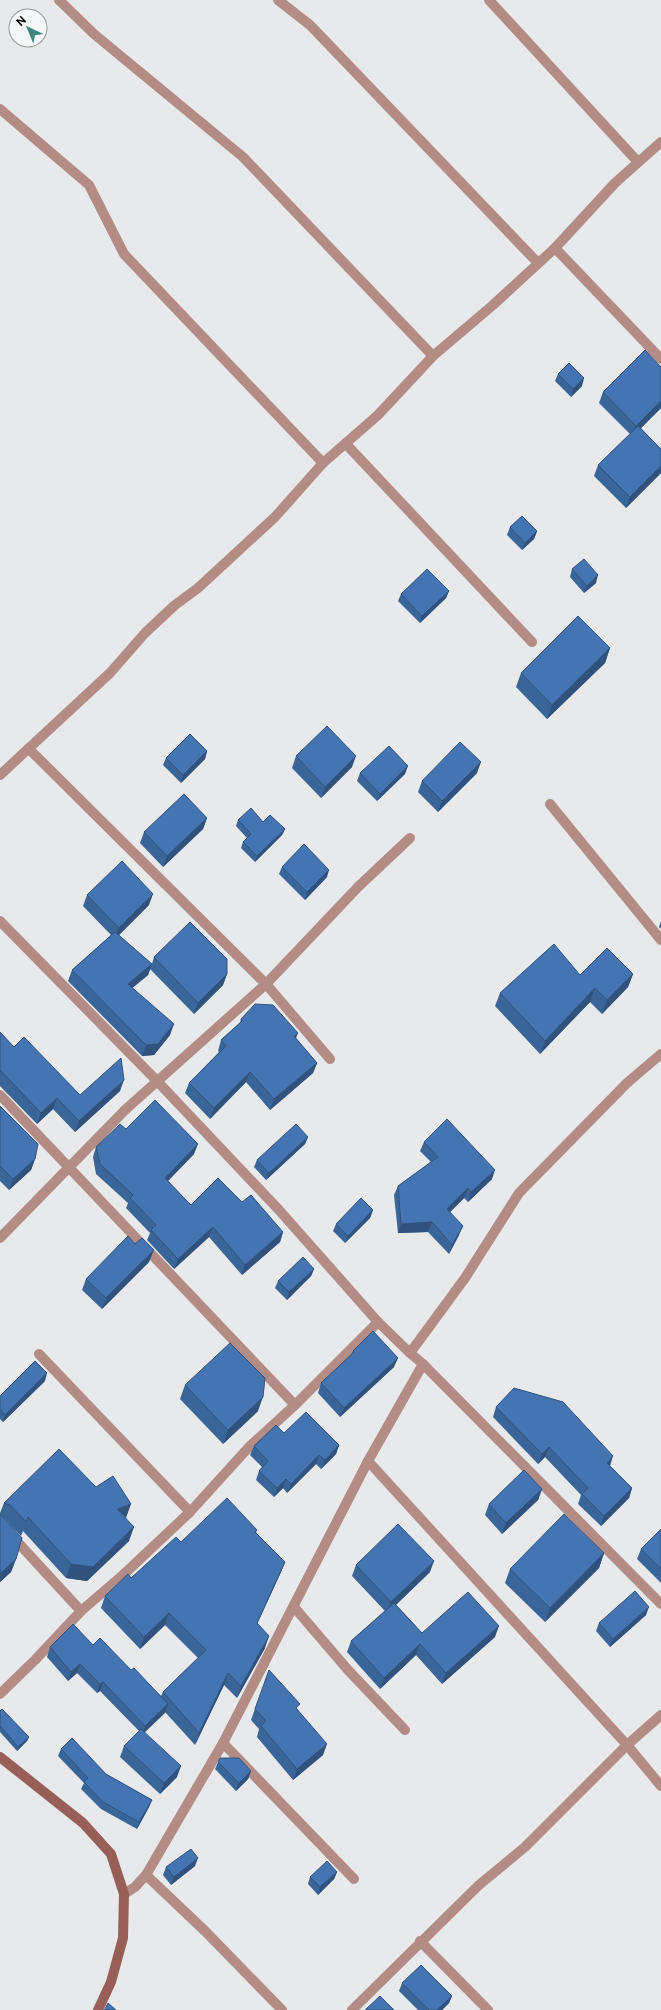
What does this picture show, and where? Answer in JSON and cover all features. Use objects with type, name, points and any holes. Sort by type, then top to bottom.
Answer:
[{"type":"main road","points":[[0,1757],[83,1823],[111,1854],[124,1894],[123,1938],[111,1982],[98,2010]]},
{"type":"street","points":[[59,0],[94,34],[243,157],[433,356]]},
{"type":"street","points":[[278,0],[310,25],[538,263]]},
{"type":"street","points":[[489,0],[638,162]]},
{"type":"street","points":[[0,109],[89,185],[124,254],[323,463]]},
{"type":"street","points":[[0,775],[110,673],[160,619],[175,605],[198,588],[275,517],[323,463],[378,415],[433,356],[555,248],[614,183],[638,162],[659,147]]},
{"type":"street","points":[[555,248],[661,359]]},
{"type":"street","points":[[346,444],[532,642]]},
{"type":"street","points":[[29,749],[266,984],[330,1059]]},
{"type":"street","points":[[550,804],[661,940]]},
{"type":"street","points":[[0,1238],[68,1167],[157,1081],[266,984],[358,887],[410,838]]},
{"type":"street","points":[[0,921],[157,1081],[279,1210],[378,1322],[423,1364],[661,1604]]},
{"type":"street","points":[[410,1353],[465,1278],[519,1194],[627,1083],[661,1054]]},
{"type":"street","points":[[0,1096],[295,1405]]},
{"type":"street","points":[[0,1694],[35,1660],[81,1611],[123,1575],[190,1512],[249,1447],[295,1405],[378,1322]]},
{"type":"street","points":[[39,1354],[190,1512]]},
{"type":"street","points":[[124,1894],[135,1887],[146,1875],[223,1743],[368,1461],[423,1364]]},
{"type":"street","points":[[368,1461],[627,1745],[661,1786]]},
{"type":"street","points":[[0,1523],[81,1611]]},
{"type":"street","points":[[294,1607],[348,1670],[405,1730]]},
{"type":"street","points":[[352,2010],[420,1941],[479,1885],[525,1847],[627,1745],[661,1715]]},
{"type":"street","points":[[223,1743],[354,1879]]},
{"type":"street","points":[[146,1875],[205,1931],[282,2010]]},
{"type":"street","points":[[420,1941],[488,2010]]},
{"type":"building","points":[[645,350],[661,367],[661,401],[636,426],[603,392]]},
{"type":"building","points":[[569,363],[584,378],[573,389],[558,374]]},
{"type":"building","points":[[638,426],[661,449],[661,466],[630,497],[598,465]]},
{"type":"building","points":[[522,516],[537,531],[525,543],[510,527]]},
{"type":"building","points":[[584,559],[598,575],[587,586],[572,569]]},
{"type":"building","points":[[427,569],[449,591],[422,616],[401,594]]},
{"type":"building","points":[[578,616],[610,648],[552,705],[521,673]]},
{"type":"building","points":[[327,726],[356,756],[325,787],[296,756]]},
{"type":"building","points":[[190,734],[207,751],[183,775],[166,758]]},
{"type":"building","points":[[460,742],[481,762],[442,801],[422,781]]},
{"type":"building","points":[[389,746],[408,766],[380,794],[360,773]]},
{"type":"building","points":[[184,794],[207,818],[167,856],[144,832]]},
{"type":"building","points":[[251,808],[263,822],[270,815],[285,829],[257,856],[243,842],[251,834],[238,820]]},
{"type":"building","points":[[304,844],[329,870],[307,892],[282,867]]},
{"type":"building","points":[[122,861],[153,894],[119,928],[87,895]]},
{"type":"building","points":[[190,922],[227,959],[227,974],[198,1003],[154,957]]},
{"type":"building","points":[[115,932],[152,964],[128,984],[174,1024],[158,1044],[146,1045],[72,970]]},
{"type":"building","points":[[554,944],[580,975],[607,948],[633,974],[607,1000],[595,988],[545,1041],[500,993]]},
{"type":"building","points":[[255,1004],[273,1005],[298,1033],[294,1036],[317,1063],[274,1099],[250,1072],[214,1108],[189,1083],[226,1046],[221,1040],[242,1021],[241,1019]]},
{"type":"building","points":[[0,1032],[14,1047],[24,1037],[80,1095],[121,1058],[124,1080],[79,1121],[57,1098],[41,1113],[0,1070]]},
{"type":"building","points":[[155,1100],[198,1144],[165,1178],[184,1198],[191,1205],[218,1178],[242,1202],[251,1195],[283,1232],[245,1265],[213,1227],[178,1259],[151,1230],[156,1225],[130,1198],[133,1195],[100,1164],[96,1147],[120,1124],[126,1129]]},
{"type":"building","points":[[0,1106],[38,1144],[35,1159],[13,1179],[0,1166]]},
{"type":"building","points":[[447,1119],[495,1170],[471,1192],[468,1188],[447,1209],[463,1226],[452,1245],[432,1222],[401,1224],[398,1186],[438,1157],[424,1142]]},
{"type":"building","points":[[296,1124],[308,1137],[269,1173],[257,1160]]},
{"type":"building","points":[[361,1198],[373,1210],[348,1236],[336,1224]]},
{"type":"building","points":[[128,1236],[135,1244],[142,1238],[154,1250],[106,1298],[86,1279]]},
{"type":"building","points":[[303,1257],[314,1269],[289,1292],[278,1281]]},
{"type":"building","points":[[373,1331],[398,1358],[344,1408],[321,1383],[354,1352],[353,1351]]},
{"type":"building","points":[[230,1343],[265,1378],[263,1397],[228,1430],[185,1385]]},
{"type":"building","points":[[35,1361],[47,1373],[5,1415],[0,1409],[0,1396]]},
{"type":"building","points":[[514,1388],[563,1402],[613,1456],[607,1463],[632,1488],[604,1516],[582,1494],[588,1488],[549,1447],[542,1454],[496,1407]]},
{"type":"building","points":[[306,1412],[339,1445],[325,1460],[319,1455],[291,1484],[286,1479],[277,1488],[259,1471],[268,1461],[254,1446],[276,1425],[284,1433]]},
{"type":"building","points":[[59,1449],[96,1487],[113,1476],[131,1504],[117,1509],[134,1527],[93,1567],[71,1564],[28,1517],[26,1522],[10,1505],[4,1503]]},
{"type":"building","points":[[524,1470],[542,1489],[506,1523],[489,1504]]},
{"type":"building","points":[[227,1498],[257,1530],[255,1532],[285,1562],[257,1623],[269,1636],[241,1686],[228,1673],[199,1733],[163,1692],[206,1650],[169,1613],[144,1637],[105,1596],[128,1574],[131,1578],[176,1537],[181,1542]]},
{"type":"building","points":[[0,1514],[22,1538],[16,1559],[0,1574]]},
{"type":"building","points":[[564,1514],[604,1553],[550,1608],[510,1569]]},
{"type":"building","points":[[398,1524],[434,1561],[391,1602],[356,1565]]},
{"type":"building","points":[[661,1529],[661,1569],[641,1549]]},
{"type":"building","points":[[635,1591],[649,1607],[613,1639],[599,1623]]},
{"type":"building","points":[[468,1592],[499,1626],[446,1673],[420,1644],[384,1678],[351,1641],[394,1603],[422,1633]]},
{"type":"building","points":[[73,1624],[93,1645],[100,1638],[131,1670],[134,1668],[168,1704],[145,1726],[103,1682],[100,1684],[80,1664],[71,1672],[50,1647]]},
{"type":"building","points":[[269,1670],[300,1704],[296,1708],[327,1744],[297,1769],[261,1726],[266,1721],[255,1709]]},
{"type":"building","points":[[2,1709],[29,1737],[18,1747],[0,1726],[0,1711]]},
{"type":"building","points":[[141,1729],[181,1766],[164,1783],[124,1746]]},
{"type":"building","points":[[72,1738],[106,1774],[152,1800],[139,1822],[103,1802],[84,1782],[88,1778],[61,1749]]},
{"type":"building","points":[[220,1758],[239,1758],[251,1771],[239,1783],[218,1762]]},
{"type":"building","points":[[191,1849],[198,1858],[174,1877],[166,1867]]},
{"type":"building","points":[[327,1861],[337,1872],[320,1887],[310,1877]]},
{"type":"building","points":[[421,1965],[452,1996],[437,2010],[429,2010],[402,1983]]},
{"type":"building","points":[[380,1996],[394,2010],[365,2010]]},
{"type":"building","points":[[108,2003],[116,2010],[104,2010]]}]
